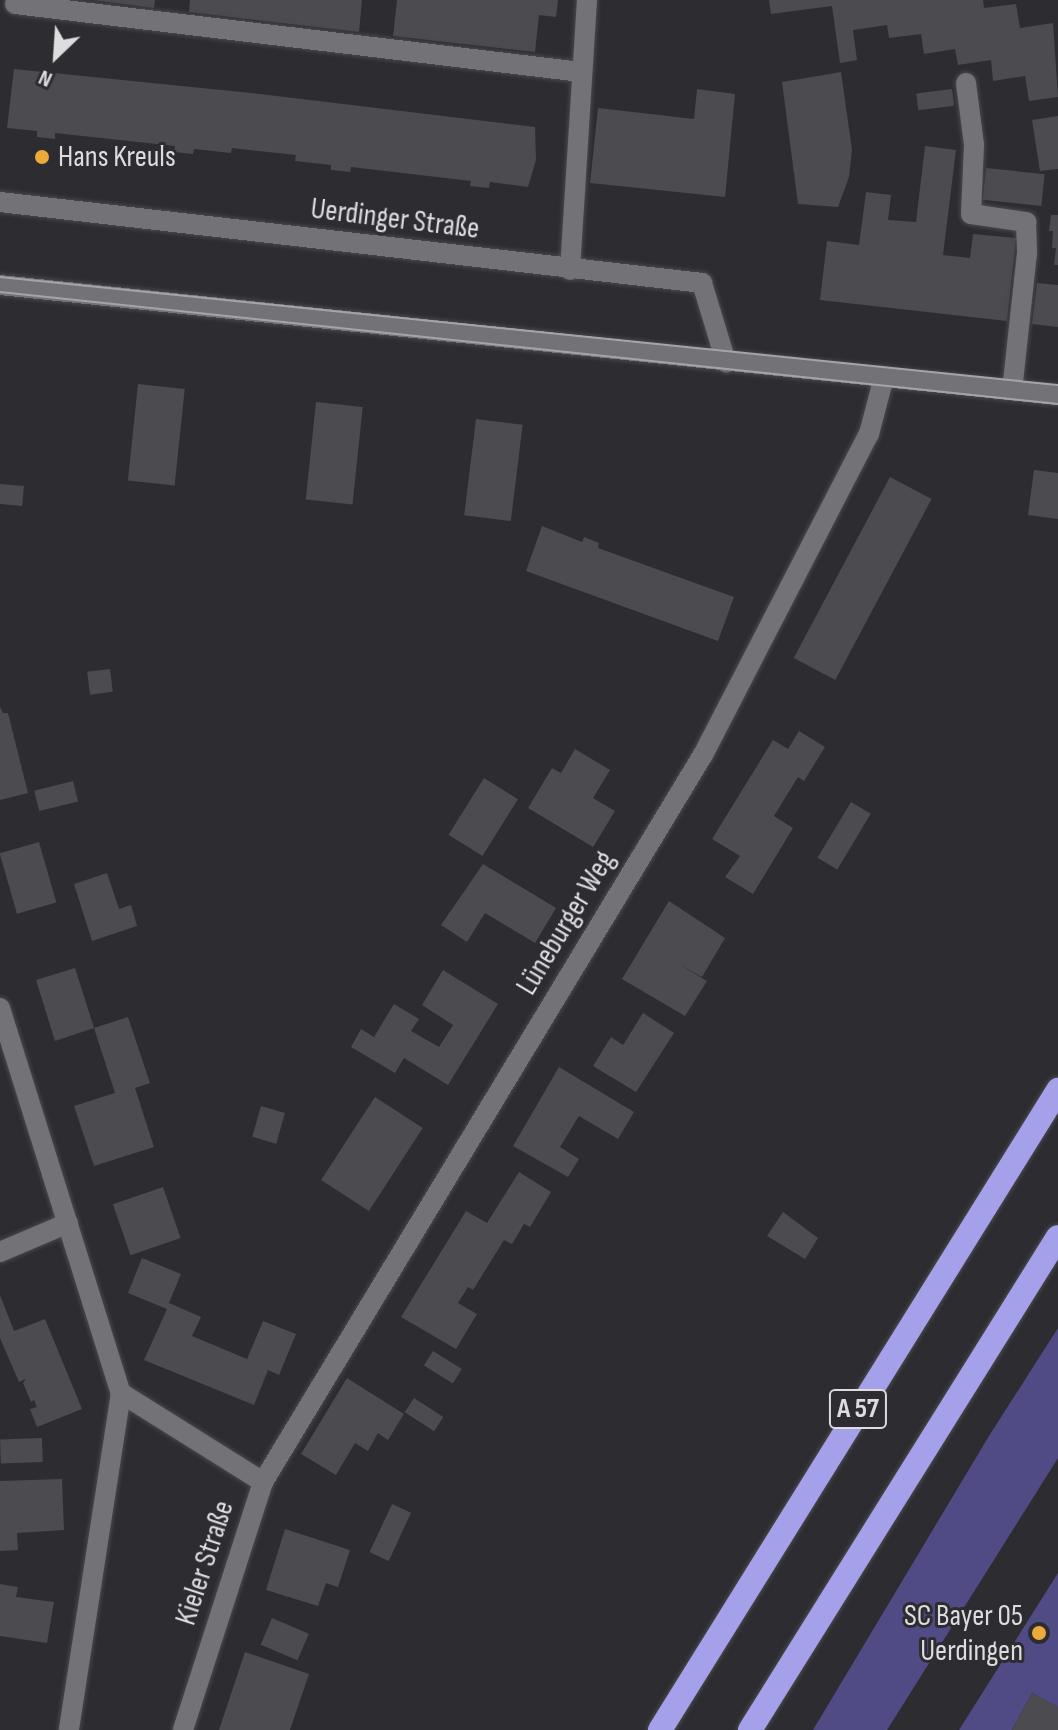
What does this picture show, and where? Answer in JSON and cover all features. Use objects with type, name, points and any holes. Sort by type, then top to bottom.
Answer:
[{"type":"highway","name":"A 57","points":[[660,1730],[1058,1090]]},
{"type":"highway","name":"A 57","points":[[750,1730],[1058,1237]]},
{"type":"street","points":[[570,270],[587,0]]},
{"type":"street","points":[[15,4],[581,72]]},
{"type":"street","points":[[966,83],[974,145],[971,214],[1026,222],[1027,253],[1012,390]]},
{"type":"street","name":"Uerdinger Straße","points":[[0,202],[702,283],[726,362]]},
{"type":"street","points":[[0,285],[1058,395]]},
{"type":"street","name":"Lüneburger Weg","points":[[263,1482],[704,753],[869,434],[884,377]]},
{"type":"street","points":[[0,1008],[121,1393],[69,1730]]},
{"type":"street","points":[[0,1252],[68,1223]]},
{"type":"street","name":"Kieler Straße","points":[[121,1393],[263,1482],[183,1730]]},
{"type":"shaded area","points":[[1058,1328],[1058,1458],[887,1730],[813,1730],[989,1436]]},
{"type":"shaded area","name":"SC Bayer 05 Uerdingen","points":[[1058,1573],[1058,1707],[1032,1693],[1012,1730],[959,1730]]},
{"type":"building","points":[[93,0],[155,0],[154,8]]},
{"type":"building","points":[[190,0],[362,0],[359,32],[189,12]]},
{"type":"building","points":[[397,0],[558,0],[556,17],[539,15],[535,52],[393,36]]},
{"type":"building","points":[[769,0],[983,0],[984,8],[1016,4],[1020,28],[1053,23],[1058,97],[1029,101],[1025,76],[993,81],[991,60],[958,65],[955,49],[924,54],[921,34],[889,38],[887,25],[853,30],[857,60],[840,63],[832,6],[771,14]]},
{"type":"building","points":[[14,69],[535,127],[536,160],[528,187],[490,182],[489,188],[470,186],[471,181],[351,167],[350,172],[331,170],[331,165],[295,161],[296,155],[232,148],[231,153],[194,149],[193,154],[174,152],[175,146],[55,133],[55,139],[37,137],[37,131],[7,128]]},
{"type":"building","points":[[841,72],[852,150],[849,177],[838,207],[798,204],[782,82]]},
{"type":"building","points":[[697,89],[735,94],[725,197],[590,183],[598,108],[694,119]]},
{"type":"building","points":[[952,89],[954,106],[918,110],[916,93]]},
{"type":"building","points":[[1058,116],[1058,169],[1040,171],[1032,120]]},
{"type":"building","points":[[925,146],[956,150],[943,255],[970,258],[973,234],[1016,238],[1007,321],[820,300],[827,241],[859,245],[866,192],[891,195],[888,220],[916,222]]},
{"type":"building","points":[[986,168],[1045,174],[1041,206],[983,200]]},
{"type":"building","points":[[1051,215],[1058,215],[1058,265],[1054,265],[1056,248],[1052,248],[1053,231],[1049,231]]},
{"type":"building","points":[[1037,283],[1058,285],[1058,327],[1032,324]]},
{"type":"building","points":[[138,384],[185,389],[175,485],[128,480]]},
{"type":"building","points":[[316,402],[363,407],[352,504],[306,499]]},
{"type":"building","points":[[476,419],[523,425],[511,521],[464,515]]},
{"type":"building","points":[[1034,470],[1058,473],[1058,519],[1028,515]]},
{"type":"building","points":[[890,477],[931,499],[835,680],[794,658]]},
{"type":"building","points":[[0,484],[24,486],[22,506],[0,504]]},
{"type":"building","points":[[542,526],[582,542],[584,537],[599,543],[598,548],[734,597],[718,641],[526,571]]},
{"type":"building","points":[[110,669],[113,692],[90,695],[87,672]]},
{"type":"building","points":[[0,707],[3,713],[8,713],[28,793],[0,800]]},
{"type":"building","points":[[799,731],[825,747],[804,781],[798,777],[774,816],[793,828],[753,894],[725,877],[740,856],[712,839],[773,740],[788,749]]},
{"type":"building","points":[[575,749],[610,770],[593,798],[615,811],[593,847],[528,808],[552,768],[561,773]]},
{"type":"building","points":[[484,778],[518,799],[482,856],[448,835]]},
{"type":"building","points":[[73,781],[78,801],[39,811],[34,791]]},
{"type":"building","points":[[851,802],[871,814],[837,870],[818,858]]},
{"type":"building","points":[[39,842],[56,903],[17,914],[0,853]]},
{"type":"building","points":[[483,864],[556,908],[535,943],[485,913],[467,942],[441,925]]},
{"type":"building","points":[[107,873],[119,909],[131,905],[137,926],[92,941],[74,884]]},
{"type":"building","points":[[669,901],[725,938],[702,977],[679,964],[707,981],[685,1016],[622,979]]},
{"type":"building","points":[[75,968],[94,1028],[55,1041],[36,980]]},
{"type":"building","points":[[443,970],[498,1004],[448,1085],[404,1058],[395,1073],[351,1047],[361,1029],[374,1037],[394,1004],[419,1019],[411,1031],[439,1047],[453,1025],[422,1005]]},
{"type":"building","points":[[643,1013],[674,1033],[636,1092],[593,1066],[611,1037],[623,1045]]},
{"type":"building","points":[[128,1017],[150,1083],[135,1088],[154,1147],[94,1166],[74,1106],[115,1093],[94,1028]]},
{"type":"building","points":[[559,1067],[634,1112],[618,1139],[579,1116],[560,1147],[579,1159],[568,1177],[513,1146]]},
{"type":"building","points":[[375,1097],[423,1128],[369,1211],[321,1180]]},
{"type":"building","points":[[261,1106],[285,1113],[276,1144],[252,1137]]},
{"type":"building","points":[[519,1172],[551,1192],[530,1227],[524,1224],[512,1244],[504,1240],[473,1290],[468,1287],[458,1303],[477,1314],[456,1349],[401,1317],[466,1211],[487,1223]]},
{"type":"building","points":[[163,1187],[181,1238],[130,1255],[113,1204]]},
{"type":"building","points":[[783,1212],[818,1238],[805,1259],[767,1236]]},
{"type":"building","points":[[142,1258],[181,1274],[169,1303],[201,1317],[192,1336],[247,1359],[263,1321],[296,1334],[279,1375],[268,1370],[254,1405],[144,1360],[167,1309],[128,1293]]},
{"type":"building","points":[[0,1295],[14,1331],[45,1319],[82,1409],[37,1427],[30,1409],[37,1407],[34,1400],[31,1402],[23,1383],[26,1379],[19,1382],[0,1338]]},
{"type":"building","points":[[433,1351],[462,1369],[453,1383],[424,1365]]},
{"type":"building","points":[[347,1378],[404,1414],[388,1440],[378,1433],[368,1451],[355,1443],[336,1475],[301,1454]]},
{"type":"building","points":[[414,1398],[443,1417],[434,1431],[405,1412]]},
{"type":"building","points":[[42,1438],[43,1462],[1,1463],[0,1439]]},
{"type":"building","points":[[62,1479],[64,1530],[17,1533],[18,1550],[0,1551],[0,1481]]},
{"type":"building","points":[[392,1504],[411,1513],[389,1561],[370,1552]]},
{"type":"building","points":[[285,1529],[350,1550],[338,1587],[326,1583],[318,1606],[266,1590]]},
{"type":"building","points":[[0,1584],[18,1587],[16,1597],[54,1602],[47,1643],[0,1636]]},
{"type":"building","points":[[272,1618],[309,1634],[297,1660],[261,1645]]},
{"type":"building","points":[[245,1652],[309,1674],[290,1730],[219,1730]]},
{"type":"building","points":[[1032,1693],[1058,1707],[1058,1730],[1012,1730]]},
{"type":"tram line","points":[[0,277],[1058,385]]},
{"type":"tram line","points":[[0,292],[1058,404]]},
{"type":"place","name":"Hans Kreuls","points":[[42,157]]},
{"type":"place","name":"SC Bayer 05 Uerdingen","points":[[1039,1633]]}]
